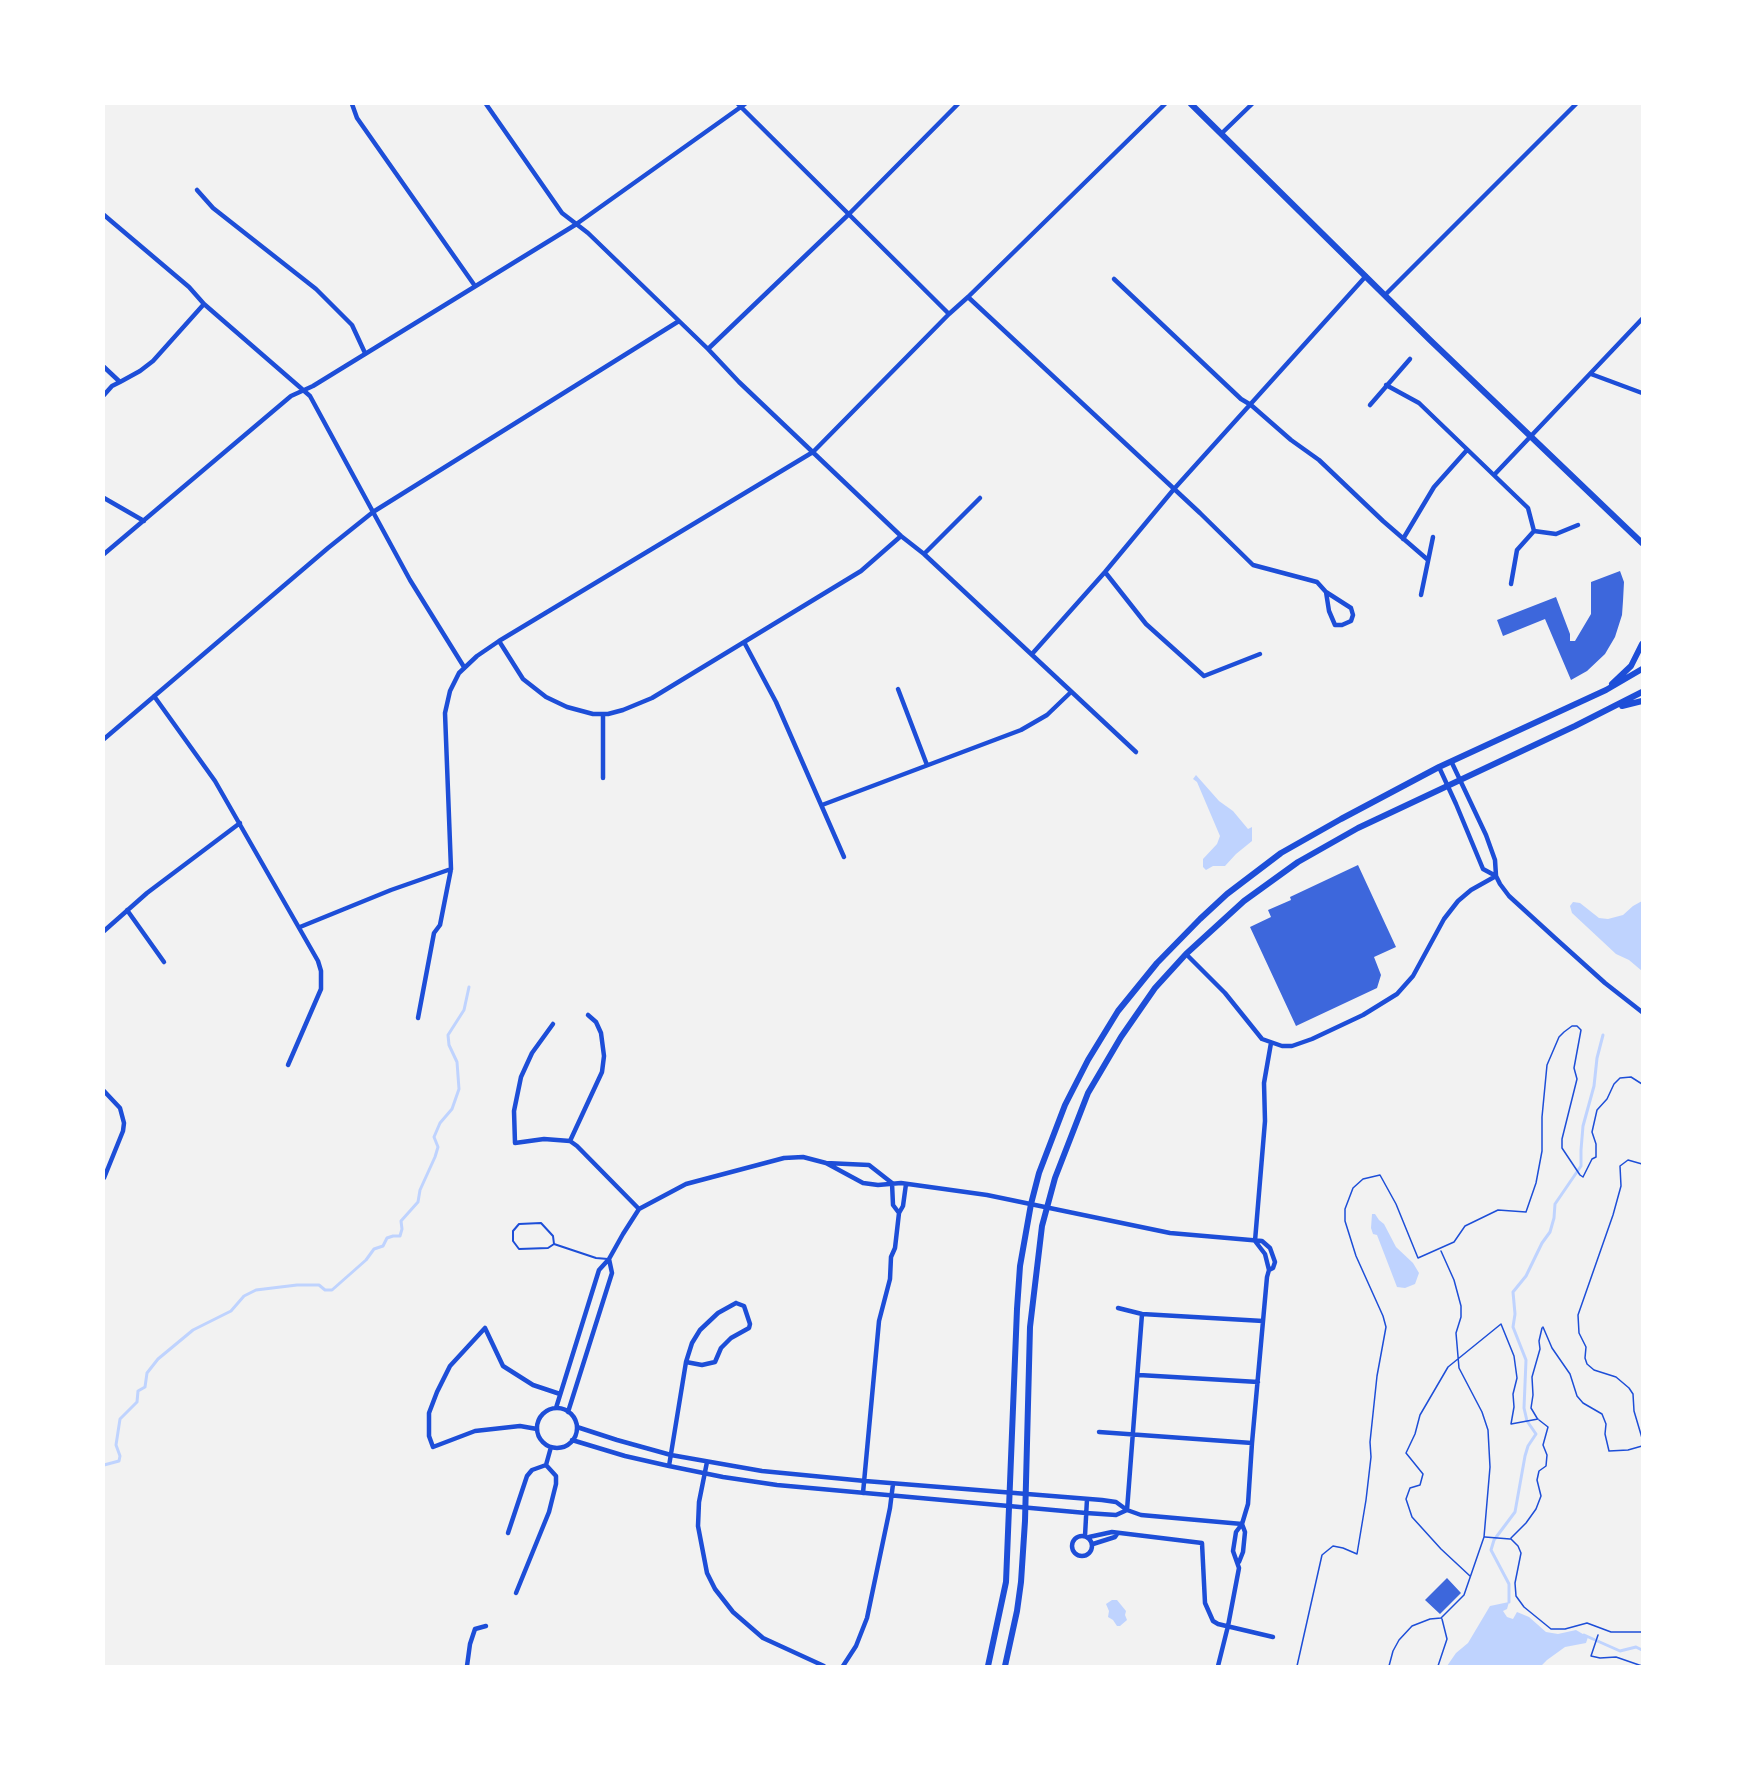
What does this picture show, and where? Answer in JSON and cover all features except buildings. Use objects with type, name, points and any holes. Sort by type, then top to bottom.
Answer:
[{"type":"main road","points":[[1191,104],[1642,543]]},
{"type":"main road","points":[[1606,690],[1631,666],[1642,644]]},
{"type":"main road","points":[[988,1666],[1004,1593],[1020,1266],[1031,1204],[1039,1173],[1057,1124],[1088,1060],[1118,1011],[1157,963],[1207,913],[1259,868],[1312,834],[1439,767],[1452,763],[1606,690],[1642,669]]},
{"type":"main road","points":[[1005,1666],[1021,1582],[1026,1494],[1030,1327],[1042,1226],[1064,1151],[1088,1093],[1138,1011],[1186,954],[1244,901],[1298,862],[1358,828],[1642,692]]},
{"type":"main road","points":[[1610,709],[1642,701]]},
{"type":"street","points":[[352,104],[357,118],[475,286]]},
{"type":"street","points":[[486,104],[562,213],[588,233],[901,536],[924,554],[1136,752]]},
{"type":"street","points":[[708,349],[849,214],[958,104]]},
{"type":"street","points":[[418,1018],[434,933],[440,925],[451,869],[445,713],[450,691],[464,667],[500,641],[813,452],[949,314],[1165,104]]},
{"type":"street","points":[[1221,134],[1252,104]]},
{"type":"street","points":[[1385,295],[1576,104]]},
{"type":"street","points":[[104,554],[284,402],[575,225],[742,105],[949,314]]},
{"type":"street","points":[[197,190],[213,208],[316,289],[351,325],[365,353]]},
{"type":"street","points":[[104,215],[189,287],[204,304],[310,396],[416,590],[464,667]]},
{"type":"street","points":[[1032,654],[1105,572],[1174,489],[1366,276]]},
{"type":"street","points":[[1114,279],[1241,399],[1319,460],[1428,560]]},
{"type":"street","points":[[968,297],[1253,565],[1317,582],[1326,592],[1351,608],[1352,621],[1335,625],[1329,611],[1326,592]]},
{"type":"street","points":[[104,395],[112,386],[153,361],[204,304]]},
{"type":"street","points":[[1494,475],[1642,319]]},
{"type":"street","points":[[104,739],[373,512],[679,321]]},
{"type":"street","points":[[1370,405],[1410,359]]},
{"type":"street","points":[[104,367],[120,382]]},
{"type":"street","points":[[1591,374],[1642,393]]},
{"type":"street","points":[[1386,385],[1419,403],[1528,508],[1534,531]]},
{"type":"street","points":[[1403,539],[1434,487],[1467,450]]},
{"type":"street","points":[[104,498],[144,521]]},
{"type":"street","points":[[924,554],[980,498]]},
{"type":"street","points":[[1534,531],[1556,534],[1578,525]]},
{"type":"street","points":[[1512,584],[1517,550],[1534,531]]},
{"type":"street","points":[[500,641],[523,679],[537,691],[567,707],[593,714],[603,714],[632,707],[652,698],[861,571],[901,536]]},
{"type":"street","points":[[1420,595],[1433,537]]},
{"type":"street","points":[[1105,572],[1146,624],[1204,676],[1260,654]]},
{"type":"street","points":[[744,642],[776,702],[844,857]]},
{"type":"street","points":[[898,689],[927,765]]},
{"type":"street","points":[[822,805],[1035,724],[1071,692]]},
{"type":"street","points":[[154,696],[215,781],[318,961],[322,980],[318,996],[288,1065]]},
{"type":"street","points":[[603,714],[603,778]]},
{"type":"street","points":[[1452,763],[1489,843],[1495,860],[1496,876]]},
{"type":"street","points":[[1439,767],[1483,868],[1496,876],[1509,896],[1532,917],[1605,982],[1642,1011]]},
{"type":"street","points":[[104,931],[126,910],[240,823]]},
{"type":"street","points":[[300,927],[391,890],[451,869]]},
{"type":"street","points":[[1186,954],[1226,993],[1262,1039],[1282,1046],[1292,1046],[1312,1039],[1379,1006],[1397,994],[1413,976],[1444,919],[1458,901],[1471,890],[1496,876]]},
{"type":"street","points":[[126,910],[164,962]]},
{"type":"street","points":[[570,1141],[602,1072],[604,1056],[601,1033],[596,1022],[588,1015]]},
{"type":"street","points":[[553,1024],[532,1053],[521,1077],[514,1111],[515,1141],[516,1143],[544,1139],[570,1141],[578,1146],[639,1209]]},
{"type":"street","points":[[1239,1562],[1233,1551],[1236,1532],[1242,1524],[1248,1504],[1269,1270],[1265,1254],[1255,1241],[1265,1121],[1264,1083],[1271,1043]]},
{"type":"street","points":[[104,1091],[120,1108],[124,1123],[104,1178]]},
{"type":"street","points":[[556,1408],[599,1270],[609,1259],[639,1209],[686,1184],[783,1158],[803,1157],[826,1163],[869,1166],[892,1183]]},
{"type":"street","points":[[826,1163],[862,1183],[906,1184],[987,1195],[1170,1233],[1262,1241],[1273,1252],[1275,1262],[1273,1268],[1269,1270]]},
{"type":"street","points":[[892,1183],[893,1205],[898,1213]]},
{"type":"street","points":[[864,1493],[879,1321],[890,1279],[898,1213],[903,1206],[906,1184]]},
{"type":"street","points":[[568,1412],[612,1273],[609,1259]]},
{"type":"street","points":[[669,1466],[686,1362],[692,1343],[700,1330],[725,1308],[736,1303],[744,1306],[750,1324],[749,1328],[731,1338],[714,1362],[709,1365],[686,1362]]},
{"type":"street","points":[[1118,1308],[1142,1314],[1263,1321]]},
{"type":"street","points":[[1127,1510],[1142,1314]]},
{"type":"street","points":[[537,1429],[520,1426],[475,1431],[433,1447],[429,1436],[429,1413],[450,1366],[484,1328],[503,1366],[533,1385],[561,1394]]},
{"type":"street","points":[[1139,1375],[1258,1382]]},
{"type":"street","points":[[556,1408],[568,1412],[577,1427],[572,1440],[564,1447],[551,1447],[541,1440],[537,1429],[540,1417],[556,1408]]},
{"type":"street","points":[[577,1427],[671,1455],[762,1471],[1116,1502],[1127,1510],[1141,1515],[1242,1524]]},
{"type":"street","points":[[1099,1432],[1252,1443]]},
{"type":"street","points":[[572,1440],[704,1474],[777,1485],[1086,1513],[1116,1515],[1127,1510]]},
{"type":"street","points":[[546,1465],[551,1447]]},
{"type":"street","points":[[707,1462],[699,1502],[698,1526],[704,1561],[715,1589],[733,1612],[763,1638],[824,1666]]},
{"type":"street","points":[[508,1533],[527,1476],[532,1470],[546,1465]]},
{"type":"street","points":[[516,1593],[549,1512],[556,1484],[556,1476],[546,1465]]},
{"type":"street","points":[[843,1666],[861,1637],[867,1618],[892,1495],[892,1484]]},
{"type":"street","points":[[1087,1499],[1087,1537],[1093,1544]]},
{"type":"street","points":[[1218,1666],[1243,1552],[1245,1532],[1242,1524]]},
{"type":"street","points":[[1117,1534],[1093,1544],[1089,1554],[1082,1556],[1076,1554],[1072,1549],[1072,1542],[1077,1537],[1106,1532],[1202,1543],[1205,1603],[1213,1621],[1273,1636]]},
{"type":"street","points":[[467,1666],[475,1629],[486,1626]]},
{"type":"lane","points":[[541,1222],[553,1236],[554,1244],[548,1248],[519,1249],[513,1241],[513,1231],[519,1224],[541,1222]]},
{"type":"lane","points":[[554,1244],[609,1259]]},
{"type":"path","points":[[1297,1666],[1322,1555],[1333,1546],[1357,1554],[1368,1485],[1377,1376],[1386,1327],[1356,1256],[1345,1221],[1345,1209],[1353,1188],[1363,1179],[1380,1175],[1396,1204],[1418,1258],[1454,1242],[1465,1226],[1498,1210],[1526,1212],[1536,1183],[1542,1151],[1542,1117],[1547,1065],[1559,1036],[1572,1026],[1577,1026],[1581,1030],[1574,1068],[1577,1079],[1562,1139],[1562,1148],[1583,1177],[1592,1159],[1596,1157],[1596,1144],[1592,1132],[1597,1110],[1620,1078],[1632,1077],[1642,1084]]},
{"type":"path","points":[[1642,1164],[1628,1160],[1620,1166],[1621,1186],[1613,1215],[1578,1315],[1579,1333],[1585,1341],[1587,1364],[1594,1370],[1616,1377],[1629,1388],[1633,1394],[1634,1411],[1642,1438]]},
{"type":"path","points":[[1389,1666],[1399,1640],[1412,1626],[1430,1619],[1442,1618],[1464,1595],[1484,1537],[1490,1467],[1488,1430],[1482,1412],[1459,1368],[1456,1333],[1461,1317],[1461,1306],[1454,1280],[1440,1249]]},
{"type":"path","points":[[1472,1577],[1441,1549],[1412,1517],[1406,1499],[1410,1488],[1420,1485],[1423,1474],[1406,1453],[1415,1434],[1420,1415],[1443,1375],[1457,1360],[1501,1324],[1514,1356],[1517,1378],[1513,1394],[1514,1407],[1511,1425],[1538,1419]]},
{"type":"path","points":[[1511,1539],[1531,1516],[1541,1496],[1537,1480],[1539,1471],[1546,1466],[1547,1455],[1543,1445],[1548,1427],[1538,1419],[1531,1408],[1532,1377],[1543,1327],[1552,1348],[1570,1374],[1577,1396],[1583,1403],[1602,1414],[1606,1424],[1605,1434],[1609,1451],[1628,1450],[1642,1446]]},
{"type":"path","points":[[1484,1537],[1511,1539],[1518,1546],[1521,1553],[1515,1585],[1516,1596],[1524,1607],[1551,1629],[1565,1629],[1587,1623],[1611,1632],[1642,1632]]},
{"type":"path","points":[[1438,1666],[1447,1639],[1442,1618]]},
{"type":"path","points":[[1598,1635],[1591,1656],[1616,1657],[1642,1666]]},
{"type":"water","points":[[1196,775],[1248,829],[1252,827],[1252,841],[1225,866],[1213,866],[1206,870],[1203,867],[1203,859],[1217,844],[1220,836],[1197,782],[1193,779]]},
{"type":"water","points":[[1642,901],[1642,971],[1629,960],[1616,954],[1572,913],[1570,906],[1573,902],[1580,903],[1599,918],[1608,919],[1623,915]]},
{"type":"water","points":[[1372,1214],[1375,1214],[1384,1224],[1396,1247],[1413,1263],[1419,1273],[1415,1284],[1405,1288],[1397,1287],[1377,1235],[1373,1234]]},
{"type":"water","points":[[1117,1600],[1126,1611],[1127,1620],[1120,1626],[1108,1617],[1109,1611],[1106,1604]]},
{"type":"water","points":[[1509,1602],[1507,1609],[1503,1611],[1507,1617],[1513,1619],[1517,1612],[1529,1617],[1546,1632],[1558,1634],[1576,1630],[1588,1637],[1586,1643],[1565,1647],[1541,1666],[1447,1666],[1456,1653],[1468,1643],[1490,1606]]},
{"type":"waterway","points":[[104,1465],[119,1461],[120,1456],[116,1445],[120,1419],[137,1402],[138,1391],[145,1387],[147,1373],[158,1359],[193,1330],[231,1311],[244,1296],[256,1290],[297,1285],[319,1285],[325,1290],[332,1290],[366,1260],[374,1249],[383,1246],[387,1238],[400,1236],[401,1221],[418,1202],[420,1190],[435,1157],[438,1147],[434,1137],[440,1123],[452,1109],[459,1089],[457,1062],[449,1045],[448,1035],[464,1010],[469,987]]},
{"type":"waterway","points":[[1509,1602],[1509,1584],[1491,1550],[1494,1540],[1515,1512],[1525,1456],[1536,1434],[1527,1421],[1524,1408],[1526,1360],[1513,1327],[1515,1314],[1513,1292],[1526,1276],[1550,1232],[1555,1204],[1581,1166],[1583,1126],[1594,1086],[1597,1058],[1603,1035]]},
{"type":"waterway","points":[[1584,1635],[1620,1651],[1636,1647],[1642,1650]]}]
